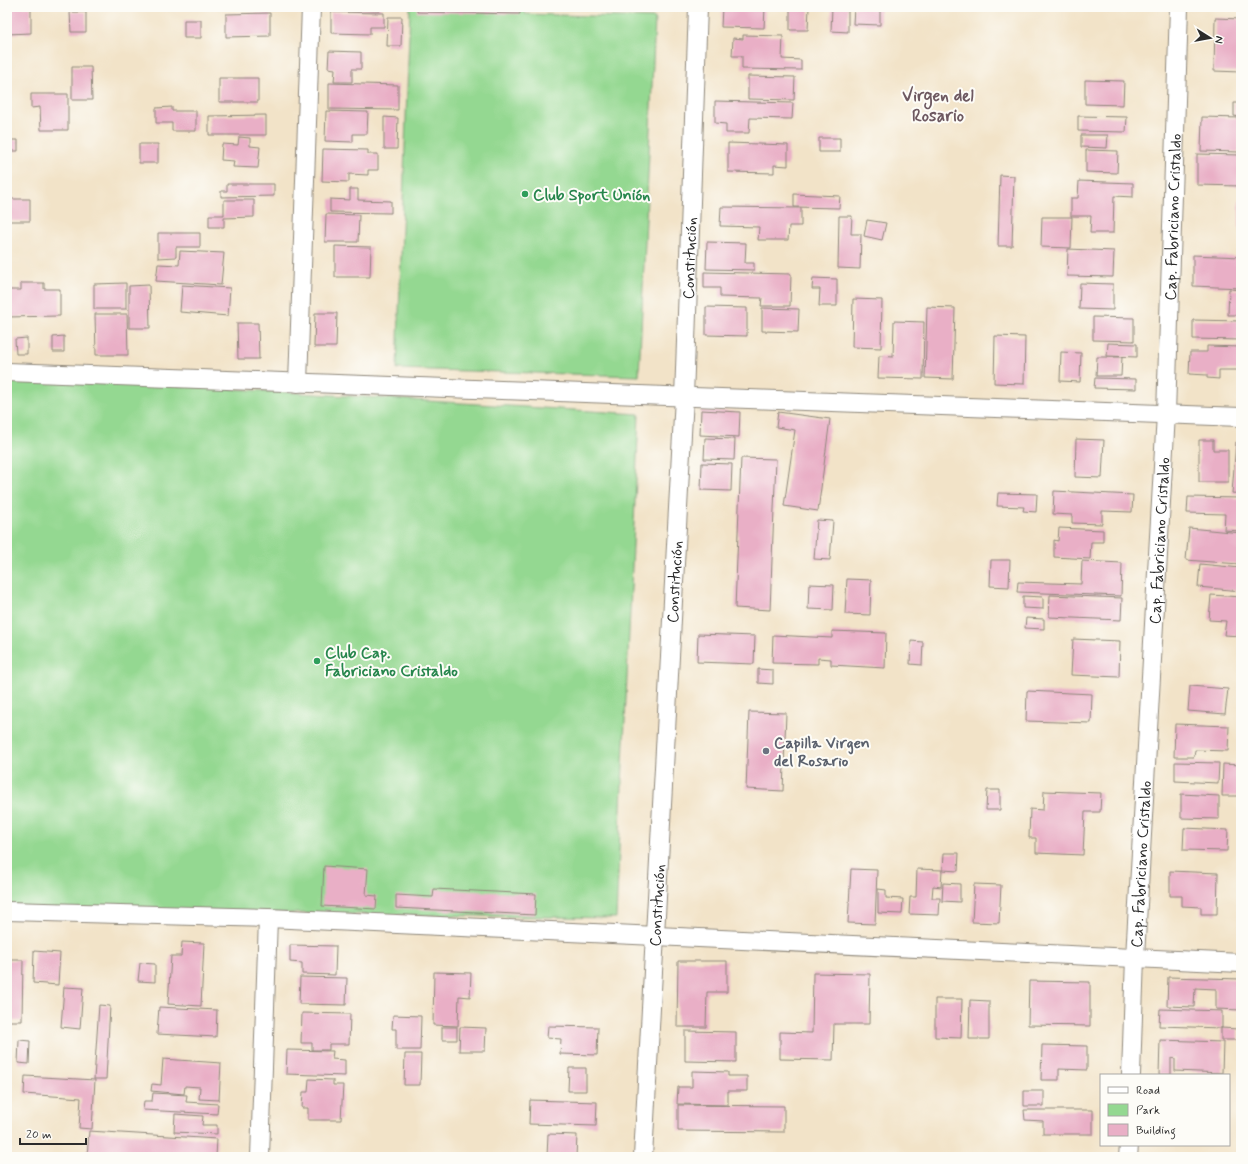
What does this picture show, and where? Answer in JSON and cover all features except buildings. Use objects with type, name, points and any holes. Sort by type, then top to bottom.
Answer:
[{"type":"street","points":[[298,383],[311,7]]},
{"type":"street","name":"Constitución","points":[[643,1157],[684,396],[698,7]]},
{"type":"street","name":"Cap. Fabriciano Cristaldo","points":[[1131,1074],[1135,957],[1166,414],[1179,7]]},
{"type":"street","points":[[7,372],[1241,417]]},
{"type":"street","points":[[7,911],[268,918],[1241,963]]},
{"type":"street","points":[[260,1157],[268,918]]},
{"type":"street","points":[[1128,1157],[1129,1146]]},
{"type":"green space","name":"Club Sport Unión","points":[[410,7],[525,7],[525,14],[655,18],[639,376],[397,369]]},
{"type":"green space","name":"Club Cap. Fabriciano Cristaldo","points":[[7,375],[639,414],[616,918],[7,909]]},
{"type":"place","name":"Club Sport Unión","points":[[525,194]]},
{"type":"place","name":"Club Cap. Fabriciano Cristaldo","points":[[317,661]]},
{"type":"place","name":"Capilla Virgen del Rosario","points":[[766,751]]},
{"type":"district","name":"Virgen del Rosario","points":[[938,105]]}]
